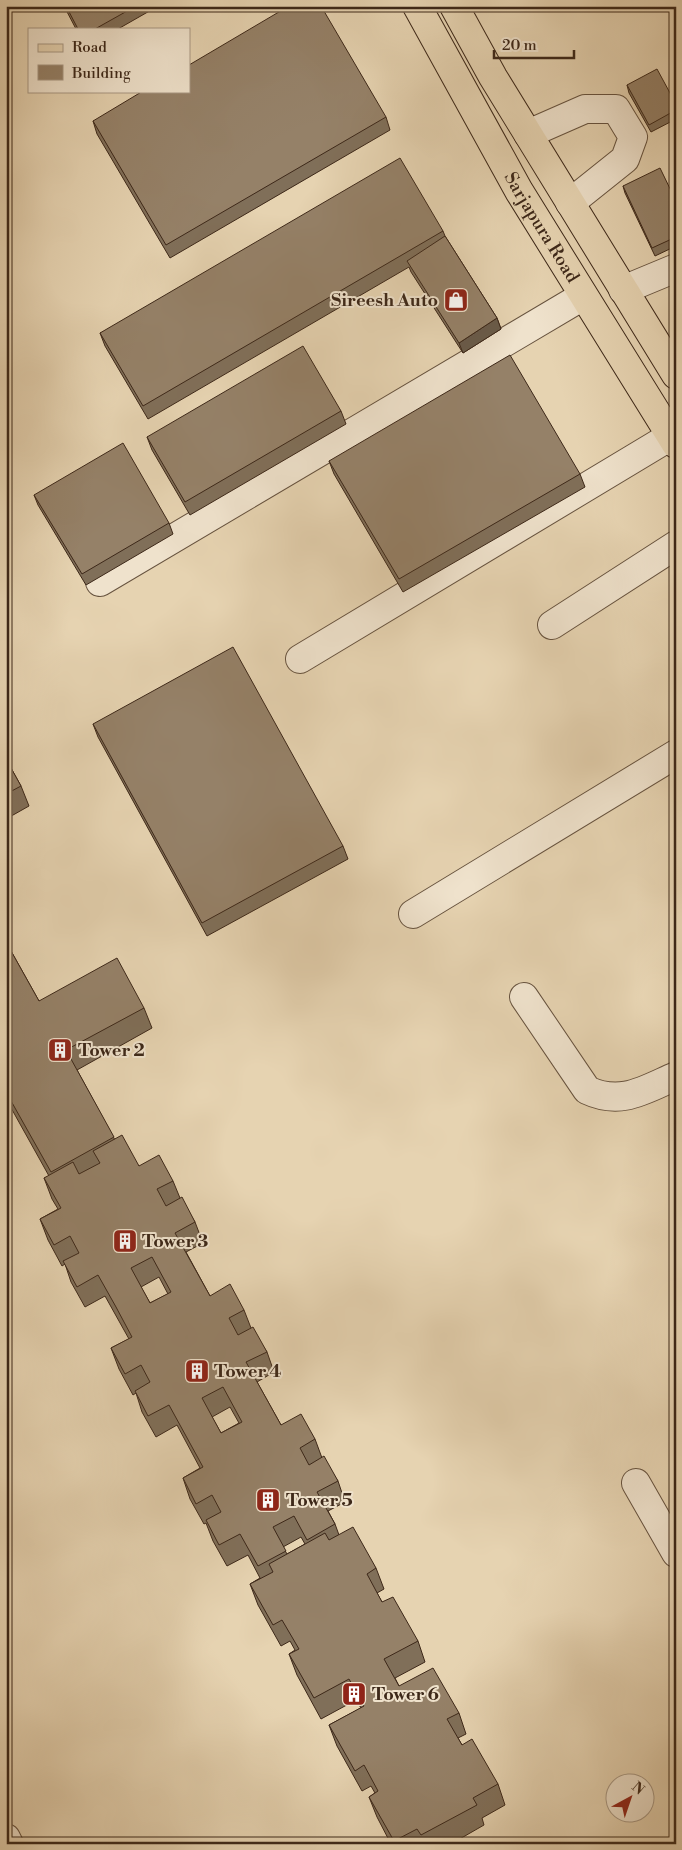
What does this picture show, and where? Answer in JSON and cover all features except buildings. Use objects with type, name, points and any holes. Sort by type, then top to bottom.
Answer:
[{"type":"main road","name":"Sarjapura Road","points":[[416,6],[519,191],[673,440]]},
{"type":"main road","name":"Sarjapura Road","points":[[454,6],[528,134],[622,290],[676,375]]},
{"type":"main road","points":[[519,191],[553,174]]},
{"type":"street","points":[[528,134],[585,109],[616,109],[633,137],[625,159],[570,203]]},
{"type":"street","points":[[622,290],[676,268]]},
{"type":"street","points":[[100,582],[583,296]]},
{"type":"street","points":[[300,659],[673,440]]},
{"type":"street","points":[[552,625],[676,545]]},
{"type":"street","points":[[414,914],[676,754]]},
{"type":"street","points":[[524,997],[587,1090],[603,1097],[633,1095],[676,1076]]},
{"type":"street","points":[[636,1483],[676,1553]]},
{"type":"street","points":[[6,1838],[9,1844]]},
{"type":"place","name":"Sireesh Auto","points":[[456,300]]},
{"type":"place","name":"Tower 2","points":[[60,1050]]},
{"type":"place","name":"Tower 3","points":[[125,1241]]},
{"type":"place","name":"Tower 4","points":[[197,1371]]},
{"type":"place","name":"Tower 5","points":[[268,1500]]},
{"type":"place","name":"Tower 6","points":[[354,1694]]}]
